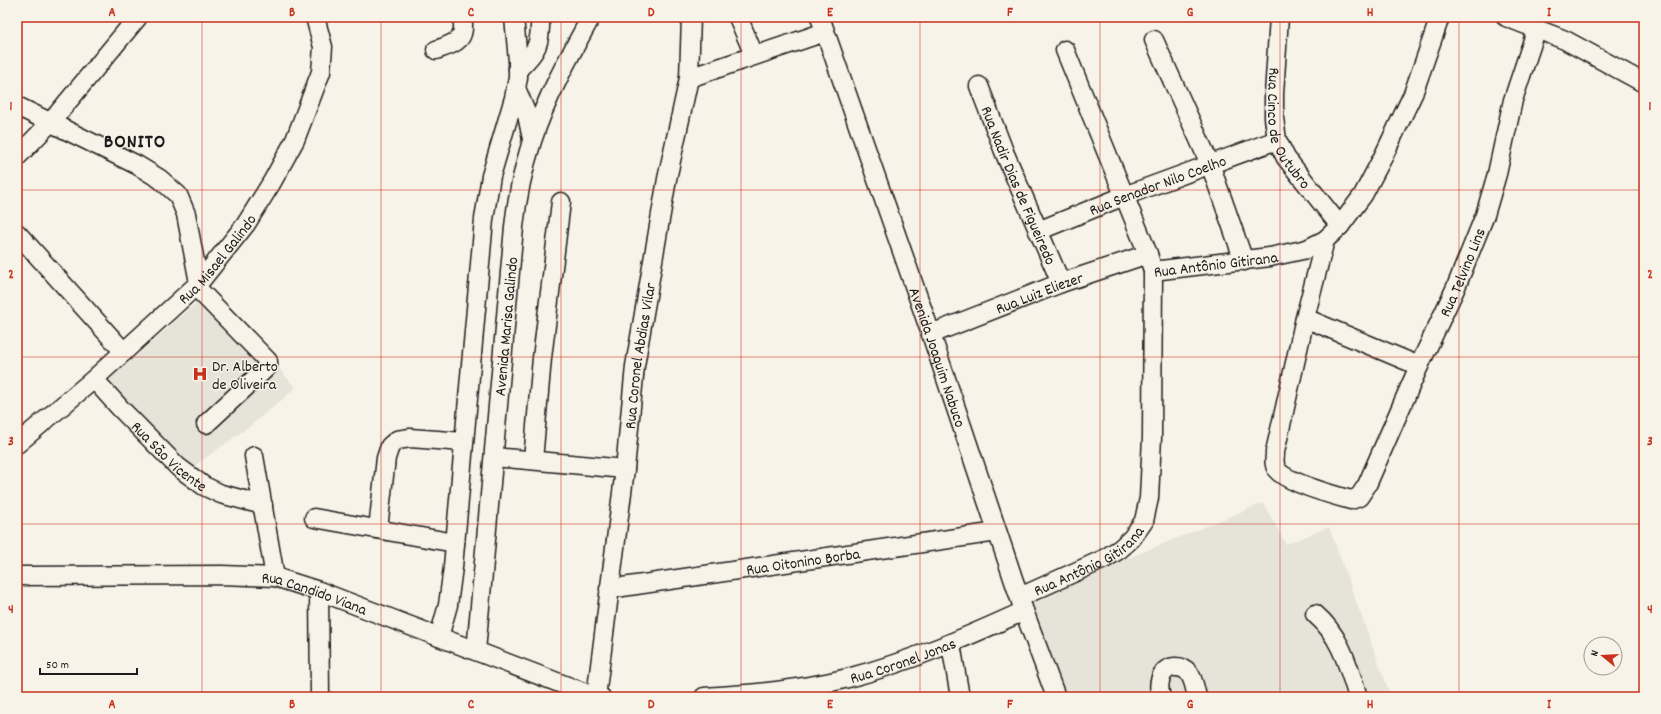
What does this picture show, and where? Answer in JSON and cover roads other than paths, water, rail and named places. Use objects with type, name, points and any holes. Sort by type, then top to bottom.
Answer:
[{"type":"street","points":[[17,157],[50,123],[138,17]]},
{"type":"street","name":"Rua Misael Galindo","points":[[17,444],[124,352],[198,285],[246,224],[272,182],[295,140],[321,72],[323,47],[314,17]]},
{"type":"street","points":[[436,50],[457,42],[462,35],[462,17]]},
{"type":"street","name":"Avenida Marisa Galindo","points":[[439,637],[451,587],[485,212],[494,164],[516,88],[518,69],[514,17]]},
{"type":"street","points":[[518,69],[535,51],[541,33],[540,17]]},
{"type":"street","name":"Avenida Marisa Galindo","points":[[476,651],[516,212],[521,178],[532,139],[554,88],[591,17]]},
{"type":"street","name":"Rua Coronel Abdias Vilar","points":[[596,697],[625,469],[636,366],[667,179],[689,78],[691,17]]},
{"type":"street","points":[[738,17],[754,55]]},
{"type":"street","name":"Rua Cinco de Outubro","points":[[1279,17],[1274,94],[1274,118],[1277,140],[1286,158],[1340,226]]},
{"type":"street","name":"Rua Antônio Gitirana","points":[[1022,604],[1120,549],[1132,538],[1144,521],[1149,498],[1152,444],[1153,271],[1244,261],[1300,250],[1325,240],[1340,226],[1363,195],[1383,157],[1413,94],[1440,17]]},
{"type":"street","points":[[1506,17],[1538,28],[1565,40],[1644,83]]},
{"type":"street","points":[[689,78],[754,55],[822,25]]},
{"type":"street","name":"Avenida Joaquim Nabuco","points":[[822,25],[931,334],[1022,604],[1056,697]]},
{"type":"street","name":"Rua Telvino Lins","points":[[1305,318],[1275,452],[1274,464],[1278,472],[1289,478],[1351,500],[1359,497],[1367,485],[1419,366],[1456,287],[1485,215],[1497,174],[1513,100],[1538,28]]},
{"type":"street","points":[[1154,40],[1210,164],[1244,261]]},
{"type":"street","points":[[1065,50],[1148,254],[1153,271]]},
{"type":"street","name":"Rua Nadir Dias de Figueiredo","points":[[979,86],[1038,231],[1061,283]]},
{"type":"street","points":[[516,88],[527,115],[532,139]]},
{"type":"street","points":[[17,106],[137,165],[160,179],[178,195],[186,214],[198,285],[268,361],[268,366],[255,380],[206,424]]},
{"type":"street","name":"Rua Senador Nilo Coelho","points":[[1038,231],[1124,196],[1277,140]]},
{"type":"street","points":[[533,460],[542,358],[561,202]]},
{"type":"street","points":[[17,233],[124,352]]},
{"type":"street","points":[[1325,240],[1305,318],[1419,366]]},
{"type":"street","name":"Rua Luiz Eliezer","points":[[931,334],[1061,283],[1148,254]]},
{"type":"street","name":"Rua São Vicente","points":[[94,378],[125,413],[178,467],[204,486],[221,494],[263,506]]},
{"type":"street","points":[[378,529],[386,458],[390,446],[397,440],[410,438],[464,442]]},
{"type":"street","points":[[254,456],[275,576]]},
{"type":"street","points":[[494,457],[625,469]]},
{"type":"street","points":[[314,518],[455,542]]},
{"type":"street","name":"Rua Oitonino Borba","points":[[609,589],[997,532]]},
{"type":"street","name":"Rua Candido Viana","points":[[17,576],[275,576],[319,590],[596,697]]},
{"type":"street","points":[[319,590],[320,697]]},
{"type":"street","name":"Rua Coronel Jonas","points":[[704,697],[780,691],[848,678],[951,644],[1022,604]]},
{"type":"street","points":[[1315,614],[1325,622],[1335,635],[1343,653],[1358,697]]},
{"type":"street","points":[[951,644],[960,697]]},
{"type":"street","points":[[1161,697],[1159,681],[1163,672],[1169,667],[1177,667],[1188,672],[1192,678],[1197,697]]},
{"type":"street","points":[[596,697],[601,697]]},
{"type":"place","name":"Dr. Alberto de Oliveira","points":[[200,374]]},
{"type":"district","name":"BONITO","points":[[135,140]]}]
